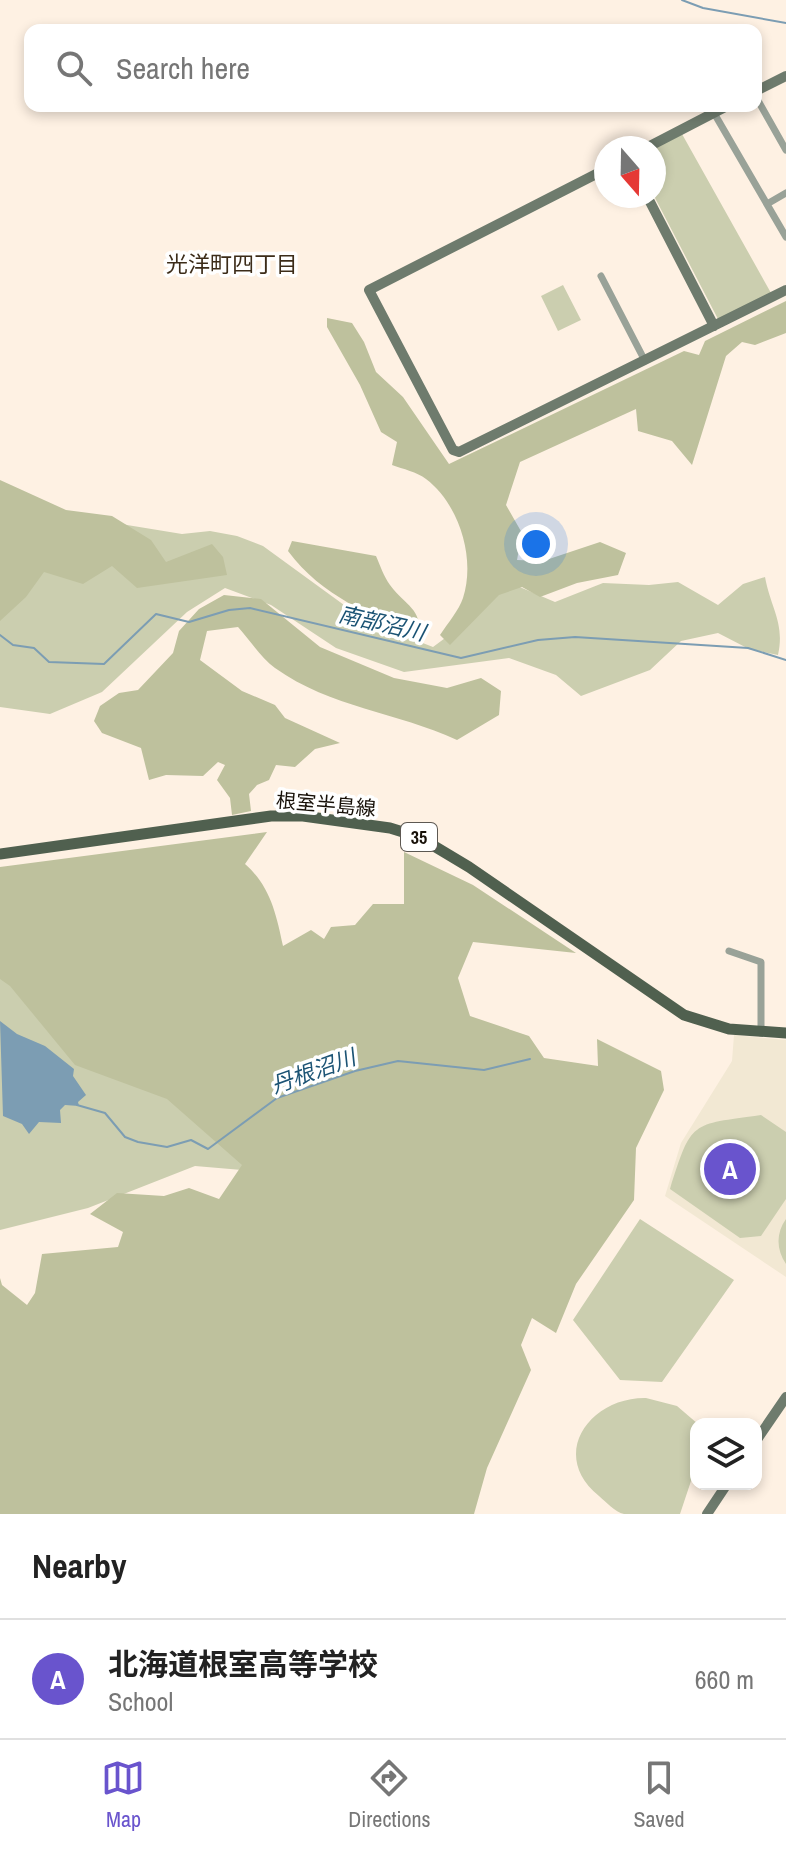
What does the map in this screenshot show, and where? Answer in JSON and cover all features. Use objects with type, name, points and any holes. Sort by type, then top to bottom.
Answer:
[{"type":"main road","name":"根室半島線","points":[[0,854],[271,816],[303,816],[390,828],[419,837],[469,867],[678,1012],[729,1029],[786,1033]]},
{"type":"street","points":[[762,90],[786,76]]},
{"type":"street","points":[[762,105],[786,150]]},
{"type":"street","points":[[666,138],[714,113],[786,237]]},
{"type":"street","points":[[594,175],[369,290],[456,452],[786,290]]},
{"type":"street","points":[[767,204],[786,193]]},
{"type":"street","points":[[653,208],[714,326]]},
{"type":"street","points":[[601,276],[645,361]]},
{"type":"street","points":[[729,951],[761,962],[761,1033]]},
{"type":"street","points":[[762,1432],[786,1397]]},
{"type":"street","points":[[707,1514],[723,1490]]},
{"type":"shaded area","points":[[734,1035],[786,1040],[786,1277],[665,1196],[681,1143],[732,1061]]},
{"type":"green space","points":[[682,134],[771,293],[718,319],[660,208],[666,208],[666,143]]},
{"type":"green space","points":[[563,285],[581,320],[558,331],[541,296]]},
{"type":"green space","points":[[786,301],[786,333],[755,345],[742,342],[726,356],[692,465],[672,441],[638,431],[636,409],[520,462],[506,505],[522,533],[517,560],[543,561],[600,542],[626,553],[618,575],[577,583],[540,597],[522,587],[499,595],[450,645],[440,635],[461,603],[466,582],[466,549],[462,533],[456,517],[438,490],[422,477],[392,465],[397,442],[381,432],[360,385],[327,327],[327,318],[352,323],[364,342],[376,372],[403,397],[449,464],[684,351],[699,355],[705,341]]},
{"type":"green space","points":[[0,480],[66,510],[112,516],[151,540],[166,562],[212,544],[223,557],[227,575],[137,588],[112,566],[83,584],[44,572],[26,597],[0,621]]},
{"type":"green space","points":[[0,487],[28,522],[121,524],[182,534],[210,531],[237,536],[263,546],[366,621],[433,647],[464,624],[478,591],[515,585],[555,602],[603,583],[649,585],[678,582],[718,605],[743,584],[765,577],[779,625],[778,655],[749,649],[718,633],[681,641],[650,670],[581,696],[556,675],[509,658],[404,672],[336,648],[271,605],[225,588],[187,612],[102,692],[50,714],[0,707]]},
{"type":"green space","points":[[292,541],[376,556],[390,585],[415,613],[421,639],[348,603],[316,581],[288,551]]},
{"type":"green space","points":[[224,595],[261,599],[320,647],[394,678],[447,688],[481,678],[501,691],[499,715],[457,740],[341,701],[296,681],[270,664],[238,627],[207,631],[200,660],[242,691],[275,705],[285,718],[340,743],[315,749],[295,767],[276,765],[269,780],[257,785],[249,794],[251,811],[232,815],[230,798],[217,780],[225,765],[218,762],[203,776],[166,775],[149,780],[141,748],[102,733],[94,721],[100,706],[119,693],[138,690],[173,653],[179,631],[199,609]]},
{"type":"green space","points":[[267,832],[245,864],[266,891],[283,946],[311,930],[324,939],[331,927],[355,925],[373,904],[404,904],[404,852],[473,885],[576,953],[473,942],[458,978],[470,1016],[529,1036],[544,1058],[598,1066],[597,1039],[661,1071],[664,1090],[636,1148],[634,1200],[576,1284],[556,1333],[532,1318],[521,1345],[531,1370],[487,1468],[474,1514],[0,1514],[0,1278],[2,1285],[27,1305],[35,1293],[42,1254],[118,1247],[123,1232],[90,1214],[117,1193],[164,1196],[189,1188],[219,1199],[242,1165],[167,1099],[75,1065],[10,986],[0,979],[0,867]]},
{"type":"green space","points":[[0,942],[250,1129],[242,1170],[195,1166],[88,1208],[0,1230]]},
{"type":"green space","points":[[761,1115],[786,1132],[786,1199],[761,1236],[740,1238],[670,1189],[684,1150],[697,1130],[720,1121]]},
{"type":"green space","points":[[640,1219],[734,1280],[662,1382],[620,1380],[573,1320]]},
{"type":"green space","points":[[786,1219],[786,1264],[778,1241]]},
{"type":"green space","points":[[646,1398],[677,1406],[691,1418],[690,1484],[680,1514],[621,1513],[584,1480],[577,1463],[577,1447],[582,1431],[608,1407],[626,1400]]},
{"type":"water","points":[[0,1021],[17,1034],[45,1046],[74,1069],[73,1076],[86,1095],[78,1102],[79,1106],[65,1105],[60,1110],[61,1123],[39,1122],[29,1134],[22,1124],[3,1116]]},
{"type":"waterway","points":[[682,0],[703,8],[786,23]]},
{"type":"waterway","name":"南部沼川","points":[[0,635],[13,645],[34,648],[49,662],[104,664],[156,614],[189,622],[229,610],[250,608],[461,658],[538,640],[575,637],[748,648],[786,660]]},
{"type":"waterway","name":"丹根沼川","points":[[77,1105],[105,1113],[125,1137],[138,1142],[167,1147],[191,1140],[208,1149],[277,1098],[355,1071],[398,1061],[484,1070],[530,1059]]},
{"type":"place","name":"北海道根室高等学校","points":[[730,1169]]},
{"type":"district","name":"光洋町四丁目","points":[[232,264]]}]
